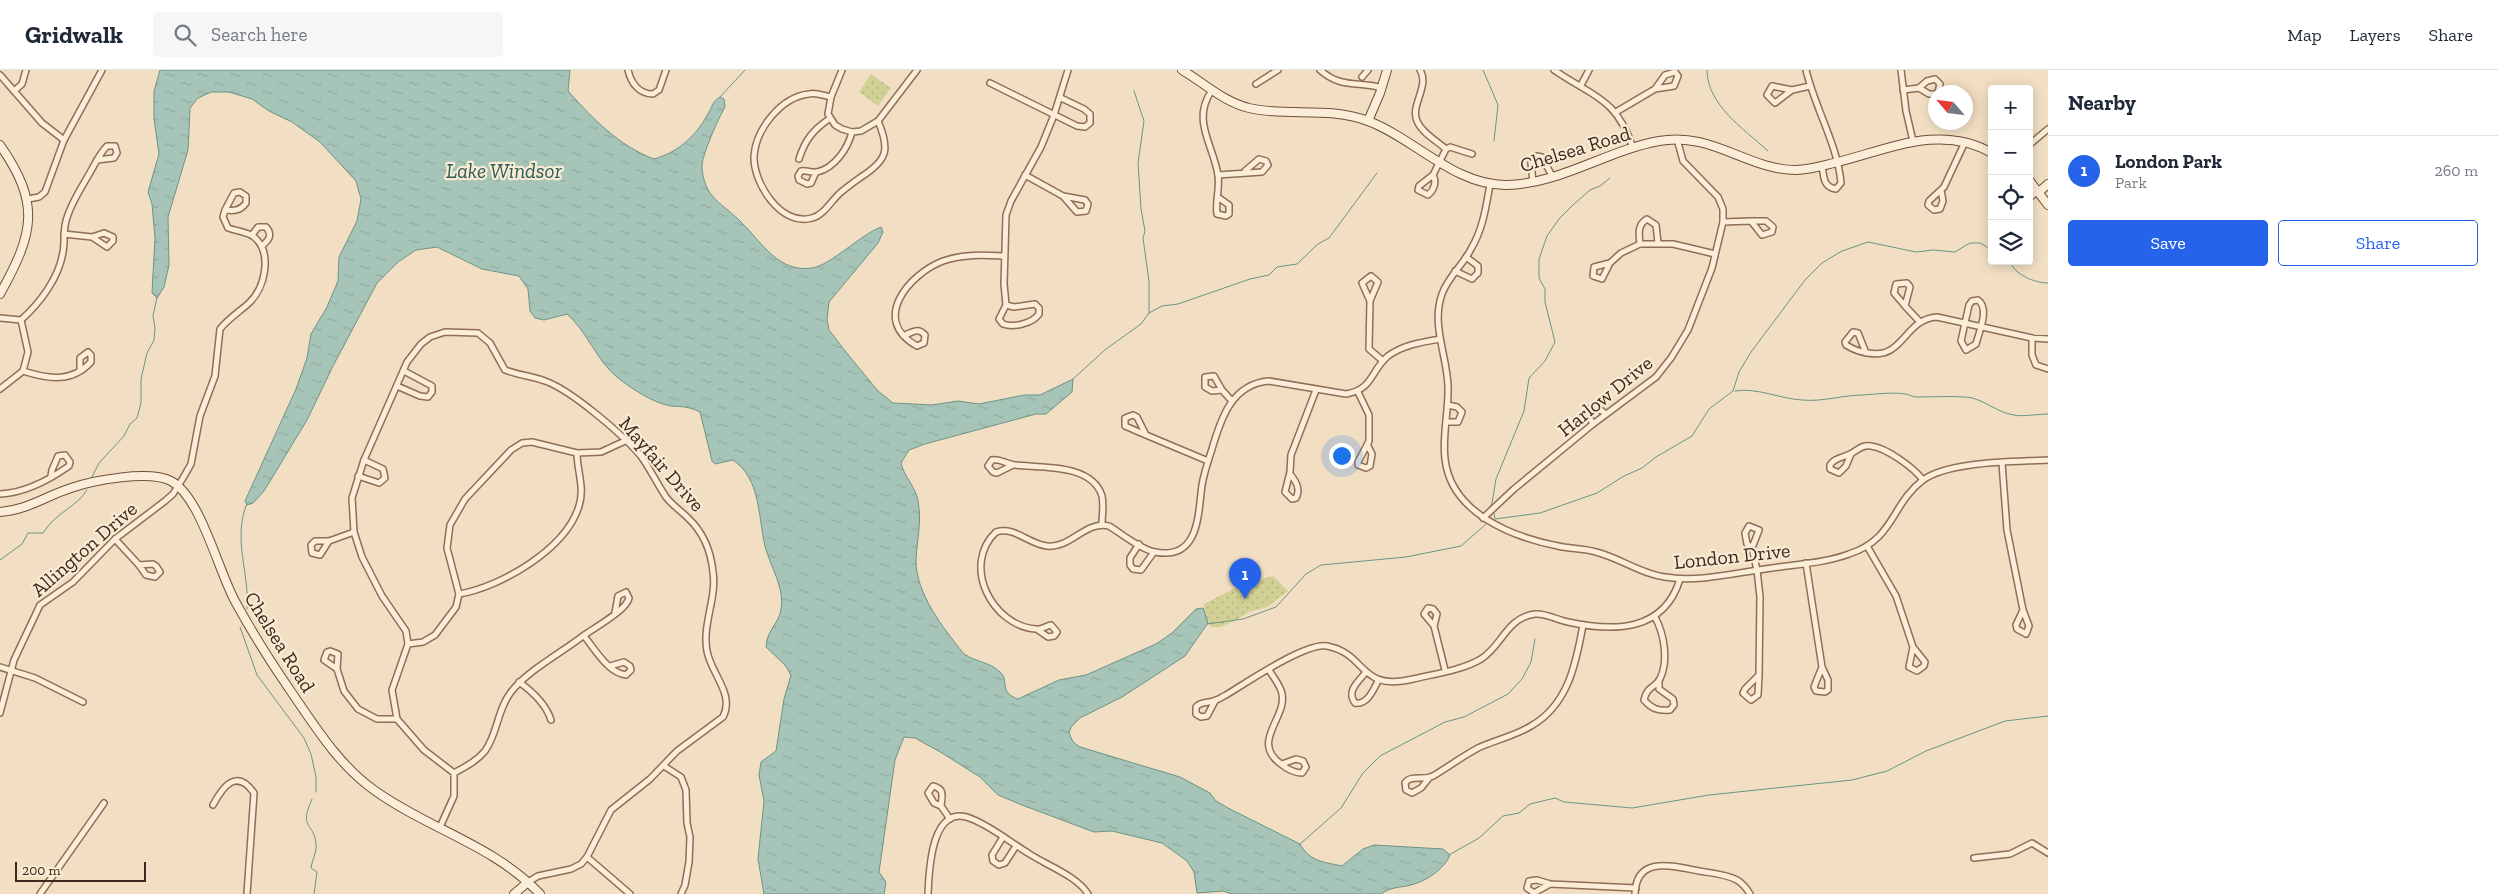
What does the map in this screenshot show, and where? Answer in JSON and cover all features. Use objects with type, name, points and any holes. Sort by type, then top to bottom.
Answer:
[{"type":"street","points":[[14,91],[22,84],[26,70]]},
{"type":"street","points":[[28,199],[45,192],[64,140],[102,70]]},
{"type":"street","points":[[628,70],[632,82],[641,91],[653,94],[659,90],[666,70]]},
{"type":"street","points":[[842,70],[831,97],[828,114],[835,126],[852,132],[878,121],[917,70]]},
{"type":"street","points":[[1006,305],[1014,307],[1035,304],[1039,308],[1039,314],[1030,321],[1008,326],[999,318],[1006,305],[1004,256],[1006,215],[1011,201],[1040,147],[1054,115],[1061,98],[1068,70]]},
{"type":"street","name":"Chelsea Road","points":[[1182,70],[1233,103],[1249,108],[1324,111],[1368,121],[1463,174],[1490,184],[1506,185],[1533,182],[1633,148],[1659,141],[1678,139],[1709,142],[1765,164],[1796,170],[1822,166],[1913,141],[1937,138],[1965,142],[1988,151]]},
{"type":"street","points":[[1256,84],[1278,70]]},
{"type":"street","points":[[1320,70],[1328,77],[1339,82],[1381,90]]},
{"type":"street","points":[[1362,77],[1368,70]]},
{"type":"street","points":[[1368,121],[1387,70]]},
{"type":"street","points":[[1420,70],[1424,78],[1416,110],[1417,121],[1424,131],[1446,149]]},
{"type":"street","points":[[1554,70],[1581,85],[1616,112],[1628,132],[1633,148]]},
{"type":"street","points":[[1581,85],[1589,70]]},
{"type":"street","points":[[1806,70],[1838,162],[1841,183],[1836,189],[1830,188],[1825,183],[1822,166]]},
{"type":"street","points":[[1901,70],[1913,141]]},
{"type":"street","points":[[0,75],[42,124],[64,140]]},
{"type":"street","points":[[1903,90],[1918,88],[1927,81],[1935,79],[1940,85]]},
{"type":"street","points":[[990,83],[1081,127],[1090,123],[1090,114],[1061,98]]},
{"type":"street","points":[[1792,90],[1775,103],[1767,95],[1772,86],[1792,90],[1810,86]]},
{"type":"street","points":[[1918,88],[1928,93]]},
{"type":"street","points":[[1616,112],[1655,89]]},
{"type":"street","points":[[1212,90],[1205,101],[1203,121],[1218,175],[1219,198]]},
{"type":"street","points":[[831,97],[814,93],[792,100],[768,121],[757,143],[754,164],[760,183],[787,215],[803,220],[817,217],[850,184],[875,168],[885,153],[886,145],[878,121]]},
{"type":"street","points":[[799,159],[809,136],[815,128],[830,120]]},
{"type":"street","points":[[2033,142],[2048,129]]},
{"type":"street","points":[[816,172],[830,166],[840,156],[849,143],[852,132]]},
{"type":"street","name":"Harlow Drive","points":[[1483,518],[1514,489],[1593,424],[1656,376],[1671,358],[1700,301],[1715,254],[1723,222],[1724,208],[1718,196],[1683,160],[1678,139]]},
{"type":"street","points":[[1941,190],[1961,154],[1965,142]]},
{"type":"street","points":[[0,145],[18,173],[28,199],[27,236],[19,258],[0,294]]},
{"type":"street","points":[[1446,149],[1450,147],[1472,154]]},
{"type":"street","points":[[1433,175],[1446,149]]},
{"type":"street","points":[[1533,182],[1531,163],[1536,156],[1542,157],[1552,176]]},
{"type":"street","points":[[0,318],[21,320],[35,308],[56,273],[63,253],[66,220],[73,203],[97,160]]},
{"type":"street","points":[[1218,175],[1245,171]]},
{"type":"street","points":[[1025,175],[1063,196],[1085,200],[1088,204],[1086,211],[1076,212],[1063,196]]},
{"type":"street","name":"London Drive","points":[[1490,184],[1480,232],[1443,292],[1438,308],[1440,339],[1448,374],[1445,458],[1448,473],[1460,494],[1483,518],[1513,534],[1560,547],[1592,550],[1653,574],[1680,579],[1758,570],[1837,558],[1867,546],[1886,530],[1910,492],[1923,480],[1944,470],[2048,460]]},
{"type":"street","points":[[2033,184],[2040,191],[2048,205]]},
{"type":"street","points":[[2033,195],[2048,184]]},
{"type":"street","points":[[225,210],[237,211],[242,208],[246,203],[246,196],[240,192],[234,193],[225,210],[223,217],[228,228],[252,235],[262,246],[269,240],[270,234],[266,227],[258,227],[252,235]]},
{"type":"street","points":[[1640,244],[1638,230],[1646,219],[1656,225],[1658,242]]},
{"type":"street","points":[[1723,222],[1751,221]]},
{"type":"street","points":[[64,234],[92,237]]},
{"type":"street","points":[[1610,263],[1640,244],[1658,242],[1715,254]]},
{"type":"street","name":"Allington Drive","points":[[0,713],[9,671],[40,605],[73,582],[115,539],[165,501],[178,486],[191,464],[200,416],[215,376],[220,330],[258,292],[264,274],[262,246]]},
{"type":"street","points":[[905,335],[896,321],[895,309],[905,289],[921,274],[937,264],[956,258],[981,255],[1004,256]]},
{"type":"street","points":[[1456,271],[1470,280],[1478,273],[1478,266],[1466,257]]},
{"type":"street","points":[[1905,306],[1910,287],[1907,283],[1901,282],[1896,284],[1894,293],[1905,306],[1920,322]]},
{"type":"street","points":[[1978,300],[1983,304],[1984,310],[1976,344],[1966,350],[1961,341],[1965,323],[1969,305],[1972,301],[1978,300]]},
{"type":"street","points":[[1370,301],[1369,349],[1383,361]]},
{"type":"street","points":[[1866,353],[1858,333],[1853,332],[1849,334],[1845,342],[1846,345],[1866,353],[1880,356],[1889,353],[1920,322],[1928,318],[1937,317],[2032,338],[2048,338]]},
{"type":"street","points":[[0,389],[23,371],[28,352],[21,320]]},
{"type":"street","name":"Mayfair Drive","points":[[408,644],[406,631],[373,579],[354,532],[352,498],[364,460],[412,354],[430,337],[444,332],[478,333],[490,343],[505,370],[557,386],[608,423],[626,441],[640,456],[667,499],[689,518],[701,534],[705,541],[714,572],[714,588],[706,626],[707,650],[727,697],[728,709],[723,718],[687,743],[664,766],[611,810],[587,857]]},
{"type":"street","points":[[2032,338],[2032,355],[2036,365],[2048,369]]},
{"type":"street","points":[[1038,630],[1007,619],[990,600],[980,577],[985,547],[990,537],[996,532],[1008,530],[1049,547],[1102,524],[1109,526],[1154,552],[1172,552],[1187,543],[1195,534],[1199,522],[1202,485],[1208,461],[1225,411],[1244,389],[1257,382],[1285,383],[1346,394],[1358,392],[1371,380],[1383,361],[1399,349],[1440,339]]},
{"type":"street","points":[[23,371],[40,377],[56,379],[68,377],[80,371]]},
{"type":"street","points":[[397,386],[420,396],[428,397],[432,392],[432,386],[427,382],[404,371]]},
{"type":"street","points":[[1222,390],[1232,401]]},
{"type":"street","points":[[1290,474],[1291,454],[1316,390]]},
{"type":"street","points":[[1358,392],[1369,415],[1368,446]]},
{"type":"street","points":[[1446,422],[1458,422],[1462,412],[1457,407],[1448,405]]},
{"type":"street","points":[[1593,424],[1588,415],[1589,409],[1595,406],[1606,414]]},
{"type":"street","points":[[1146,435],[1137,417],[1133,415],[1125,418],[1125,426],[1128,429],[1208,461]]},
{"type":"street","points":[[440,827],[454,796],[456,786],[454,773],[424,750],[397,719],[392,690],[408,644],[423,642],[435,635],[456,606],[459,594],[447,548],[447,535],[450,525],[465,499],[511,450],[522,443],[532,442],[577,453],[601,452],[626,441]]},
{"type":"street","points":[[1851,454],[1843,470],[1836,473],[1830,469],[1834,459],[1851,454],[1861,447],[1870,445],[1907,464],[1923,480]]},
{"type":"street","points":[[459,594],[474,592],[504,580],[532,562],[562,535],[579,507],[582,494],[577,453]]},
{"type":"street","points":[[0,494],[19,491],[51,476],[69,466],[70,462],[65,455],[58,456],[51,476]]},
{"type":"street","points":[[358,476],[379,483],[385,478],[383,468],[364,460]]},
{"type":"street","points":[[2002,464],[2007,530],[2023,610]]},
{"type":"street","points":[[1013,465],[1061,468],[1082,476],[1095,485],[1102,496],[1102,524]]},
{"type":"street","name":"Chelsea Road","points":[[0,512],[23,508],[70,488],[95,481],[160,477],[178,486],[191,498],[199,514],[222,576],[249,626],[332,750],[350,771],[374,790],[494,856],[528,882],[540,894]]},
{"type":"street","points":[[329,541],[354,532]]},
{"type":"street","points":[[115,539],[139,565]]},
{"type":"street","points":[[1139,544],[1129,562],[1133,569],[1141,570],[1145,568],[1154,552]]},
{"type":"street","points":[[1867,546],[1896,596],[1913,647]]},
{"type":"street","points":[[1752,548],[1758,570],[1760,597],[1759,675],[1758,696],[1751,700],[1745,696],[1745,689],[1759,675]]},
{"type":"street","points":[[1806,563],[1822,667]]},
{"type":"street","points":[[1215,701],[1291,656],[1321,646],[1344,653],[1378,682],[1412,679],[1481,659],[1507,628],[1519,619],[1534,614],[1543,614],[1582,625],[1626,626],[1655,617],[1673,600],[1680,579]]},
{"type":"street","points":[[454,773],[484,752],[504,702],[519,682],[615,613]]},
{"type":"street","points":[[1655,617],[1664,643],[1664,660],[1659,680],[1659,689],[1674,699],[1674,705],[1670,710],[1659,711],[1649,706],[1644,700],[1646,691],[1659,680]]},
{"type":"street","points":[[1430,777],[1410,778],[1405,783],[1406,790],[1412,793],[1417,792],[1430,777],[1478,748],[1530,727],[1545,718],[1569,683],[1577,656],[1582,625]]},
{"type":"street","points":[[1434,626],[1445,670]]},
{"type":"street","points":[[584,636],[610,666]]},
{"type":"street","points":[[0,667],[35,678],[83,702]]},
{"type":"street","points":[[337,669],[344,691],[358,709],[377,719],[397,719]]},
{"type":"street","points":[[1270,670],[1282,693],[1281,707],[1269,736],[1268,746],[1275,760],[1282,764]]},
{"type":"street","points":[[1366,672],[1352,689],[1351,697],[1355,703],[1362,703],[1367,699],[1378,682]]},
{"type":"street","points":[[519,682],[542,703],[551,720]]},
{"type":"street","points":[[664,766],[681,777],[686,790],[686,823],[690,837],[689,862],[685,885],[681,894]]},
{"type":"street","points":[[213,806],[222,788],[229,782],[239,782],[250,787],[254,793],[247,894]]},
{"type":"street","points":[[40,894],[104,803]]},
{"type":"street","points":[[941,806],[950,820]]},
{"type":"street","points":[[928,894],[930,854],[940,830],[950,820],[962,816],[971,818],[1068,877],[1088,894]]},
{"type":"street","points":[[1002,837],[992,855],[993,861],[999,865],[1005,863],[1016,846]]},
{"type":"street","points":[[1974,858],[2010,854],[2022,850],[2032,843],[2048,853]]},
{"type":"street","points":[[514,894],[538,876],[571,869],[587,857],[630,894]]},
{"type":"street","points":[[1550,884],[1635,891],[1637,880],[1648,869],[1668,865],[1728,876],[1738,881],[1750,894]]},
{"type":"green space","points":[[871,74],[891,88],[878,106],[859,92]]},
{"type":"green space","points":[[1273,576],[1288,591],[1267,607],[1249,612],[1221,627],[1211,627],[1204,613],[1204,604],[1239,586]]},
{"type":"water","name":"Lake Windsor","points":[[160,70],[570,70],[568,91],[577,101],[618,139],[629,147],[654,159],[671,152],[686,142],[699,128],[715,100],[720,97],[724,99],[725,107],[702,162],[706,186],[716,200],[735,216],[772,255],[790,266],[812,268],[820,266],[864,236],[881,227],[883,232],[878,243],[829,302],[827,319],[829,330],[878,391],[893,403],[932,405],[958,401],[979,404],[1024,395],[1040,395],[1073,379],[1072,392],[1046,414],[1036,414],[925,444],[909,450],[901,463],[918,501],[919,523],[916,559],[920,585],[932,610],[964,654],[1000,672],[1003,675],[1008,693],[1018,699],[1059,680],[1086,675],[1156,644],[1172,633],[1196,609],[1203,608],[1208,623],[1185,656],[1122,697],[1080,718],[1071,727],[1069,733],[1073,742],[1080,747],[1180,777],[1210,793],[1216,801],[1228,808],[1300,844],[1313,858],[1323,862],[1342,866],[1363,849],[1374,845],[1443,849],[1450,855],[1448,860],[1440,869],[1425,880],[1397,887],[1381,894],[1232,894],[1223,891],[1197,893],[1194,872],[1187,861],[1162,843],[1112,831],[1094,832],[1022,805],[998,795],[980,777],[942,753],[915,738],[904,737],[895,760],[879,872],[886,882],[884,894],[764,894],[758,859],[764,801],[759,775],[761,762],[776,751],[784,699],[791,675],[785,665],[766,647],[768,636],[780,614],[782,601],[776,577],[767,554],[757,499],[749,477],[733,460],[715,464],[712,461],[700,412],[657,402],[622,381],[603,362],[567,314],[544,320],[535,318],[530,311],[528,289],[519,276],[482,269],[437,247],[416,250],[398,262],[377,283],[307,420],[264,491],[253,503],[247,505],[245,501],[296,389],[307,358],[311,334],[327,307],[338,281],[339,257],[357,221],[361,199],[356,181],[320,142],[292,122],[269,111],[252,99],[229,92],[211,92],[198,98],[190,108],[188,150],[168,217],[169,265],[164,287],[157,298],[152,293],[155,238],[152,204],[148,192],[159,154],[154,119],[154,91]]},
{"type":"waterway","points":[[720,97],[745,70]]},
{"type":"waterway","points":[[1483,70],[1498,105],[1494,141]]},
{"type":"waterway","points":[[1707,70],[1713,94],[1720,105],[1738,125],[1768,151]]},
{"type":"waterway","points":[[1134,91],[1144,121],[1138,163],[1141,209],[1145,231],[1143,238],[1149,281],[1149,313]]},
{"type":"waterway","points":[[1073,379],[1106,349],[1141,324],[1149,313],[1162,306],[1178,304],[1250,279],[1269,275],[1277,267],[1297,264],[1318,244],[1329,238],[1377,173]]},
{"type":"waterway","points":[[1489,509],[1492,503],[1496,479],[1524,411],[1529,378],[1545,361],[1555,342],[1545,302],[1545,289],[1539,278],[1539,259],[1547,236],[1559,219],[1574,204],[1590,190],[1600,186],[1610,178]]},
{"type":"waterway","points":[[1494,513],[1495,519],[1540,513],[1597,493],[1624,476],[1642,468],[1656,457],[1692,436],[1709,409],[1733,391],[1739,372],[1751,352],[1805,280],[1822,263],[1842,251],[1868,242],[1916,252],[1933,250],[1955,252],[1970,243],[1980,243],[1988,248]]},
{"type":"waterway","points":[[2012,265],[2020,274],[2026,277],[2037,282],[2048,283]]},
{"type":"waterway","points":[[92,477],[99,463],[124,436],[130,424],[137,418],[141,403],[141,379],[147,353],[154,340],[153,316],[157,297]]},
{"type":"waterway","points":[[1735,391],[1760,392],[1794,399],[1810,400],[1890,393],[1916,397],[1965,397],[1977,400],[2008,414],[2026,416],[2048,414]]},
{"type":"waterway","points":[[0,560],[22,544],[28,533],[43,533],[54,520],[78,501],[87,490]]},
{"type":"waterway","points":[[247,503],[241,530],[241,543],[247,609]]},
{"type":"waterway","points":[[1207,624],[1243,619],[1276,607],[1306,574],[1321,565],[1406,557],[1461,546],[1486,524]]},
{"type":"waterway","points":[[240,627],[257,675],[304,738],[311,754],[316,777],[316,792]]},
{"type":"waterway","points":[[1299,845],[1341,808],[1363,773],[1380,756],[1445,722],[1464,717],[1508,694],[1522,679],[1531,662],[1535,639]]},
{"type":"waterway","points":[[1449,855],[1479,838],[1503,816],[1519,813],[1530,804],[1555,798],[1564,802],[1632,808],[1709,795],[1852,780],[1887,771],[1926,751],[2005,721],[2048,716]]},
{"type":"waterway","points":[[312,799],[306,816],[316,844],[311,868],[317,872],[314,894]]},
{"type":"place","name":"London Park","points":[[1245,599]]}]
